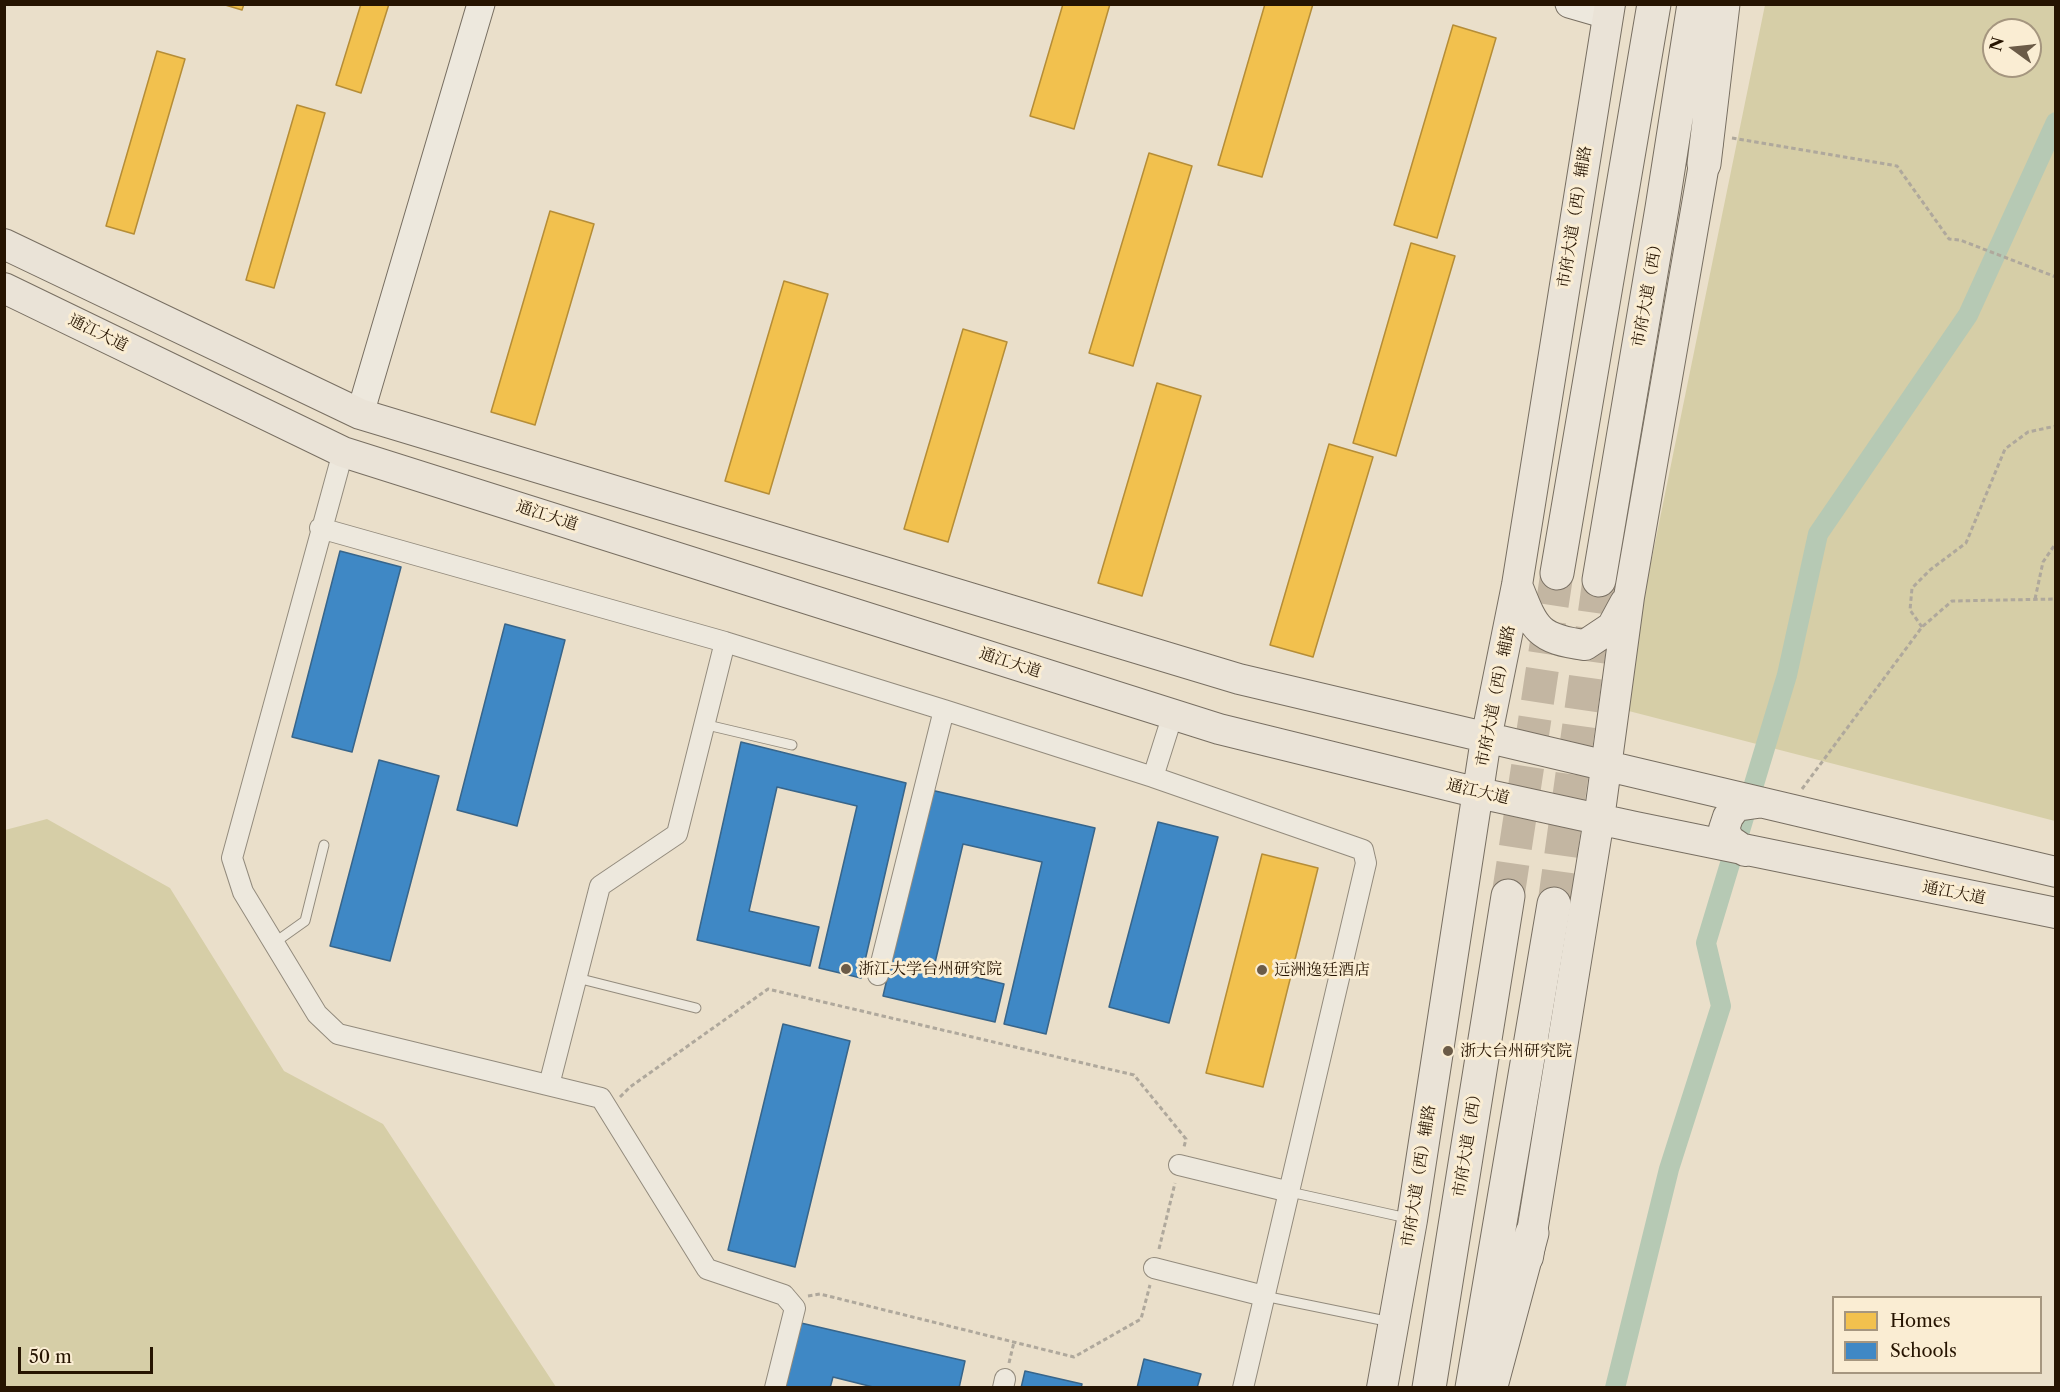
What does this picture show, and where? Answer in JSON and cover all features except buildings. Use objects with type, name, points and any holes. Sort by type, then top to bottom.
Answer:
[{"type":"highway","points":[[1557,573],[1654,4]]},
{"type":"highway","name":"市府大道（西）","points":[[1599,580],[1694,4]]},
{"type":"highway","points":[[1707,149],[1723,4]]},
{"type":"highway","name":"市府大道（西）","points":[[1429,1388],[1508,896]]},
{"type":"highway","points":[[1472,1388],[1554,904]]},
{"type":"highway","points":[[1491,1388],[1532,1233]]},
{"type":"highway","points":[[1409,1388],[1452,1245]]},
{"type":"main road","points":[[1507,1388],[1599,819],[1629,597],[1707,149],[1735,4]]},
{"type":"main road","name":"市府大道（西）辅路","points":[[1382,1388],[1412,1220],[1486,739],[1517,585],[1608,10]]},
{"type":"main road","points":[[4,244],[360,414],[1239,679],[2055,872]]},
{"type":"main road","name":"通江大道","points":[[4,288],[343,452],[1219,729],[1479,793],[1783,860],[2055,913]]},
{"type":"main road","points":[[1517,585],[1531,619],[1546,634],[1557,641],[1585,645],[1612,627],[1629,597]]},
{"type":"main road","points":[[1745,851],[1729,840],[1724,829],[1728,817],[1736,806],[1757,803]]},
{"type":"main road","points":[[1392,1326],[1392,1388]]},
{"type":"street","points":[[360,414],[481,4]]},
{"type":"street","points":[[1569,4],[1608,10]]},
{"type":"street","points":[[343,452],[320,528],[232,858],[243,892],[317,1014],[338,1034],[601,1098],[707,1269],[784,1295],[795,1308],[775,1388]]},
{"type":"street","points":[[320,528],[725,642],[1153,777],[1363,850],[1366,863],[1243,1388]]},
{"type":"street","points":[[549,1085],[600,886],[677,834],[725,642]]},
{"type":"street","points":[[878,975],[944,710]]},
{"type":"street","points":[[1153,777],[1173,714]]},
{"type":"street","points":[[1179,1165],[1290,1192]]},
{"type":"street","points":[[1154,1268],[1264,1296]]},
{"type":"lane","points":[[703,724],[792,745]]},
{"type":"lane","points":[[274,943],[305,921],[324,844]]},
{"type":"lane","points":[[577,978],[696,1008]]},
{"type":"lane","points":[[1290,1192],[1412,1220]]},
{"type":"lane","points":[[1264,1296],[1392,1326]]},
{"type":"path","points":[[1707,149],[1897,166],[1949,239],[1960,240],[2054,276]]},
{"type":"path","points":[[1922,627],[1910,610],[1912,588],[1966,543],[2005,449],[2028,432],[2055,426]]},
{"type":"path","points":[[2035,599],[2043,562],[2055,543]]},
{"type":"path","points":[[1787,810],[1922,627],[1952,601],[2055,599]]},
{"type":"path","points":[[608,1109],[630,1087],[768,989],[1134,1075],[1186,1139],[1141,1319],[1074,1357],[820,1294],[789,1300]]},
{"type":"shaded area","points":[[1765,5],[2055,5],[2055,821],[1621,709]]},
{"type":"shaded area","points":[[47,819],[170,888],[284,1071],[383,1124],[556,1387],[5,1387],[5,830]]},
{"type":"waterway","points":[[1615,1388],[1669,1169],[1721,1006],[1706,943],[1787,675],[1818,534],[1968,315],[2056,122]]},
{"type":"tunnel","points":[[1508,896],[1557,573]]},
{"type":"tunnel","points":[[1554,904],[1599,580]]},
{"type":"place","name":"浙江大学台州研究院","points":[[846,969]]},
{"type":"place","name":"远洲逸廷酒店","points":[[1262,970]]},
{"type":"place","name":"浙大台州研究院","points":[[1448,1051]]}]
